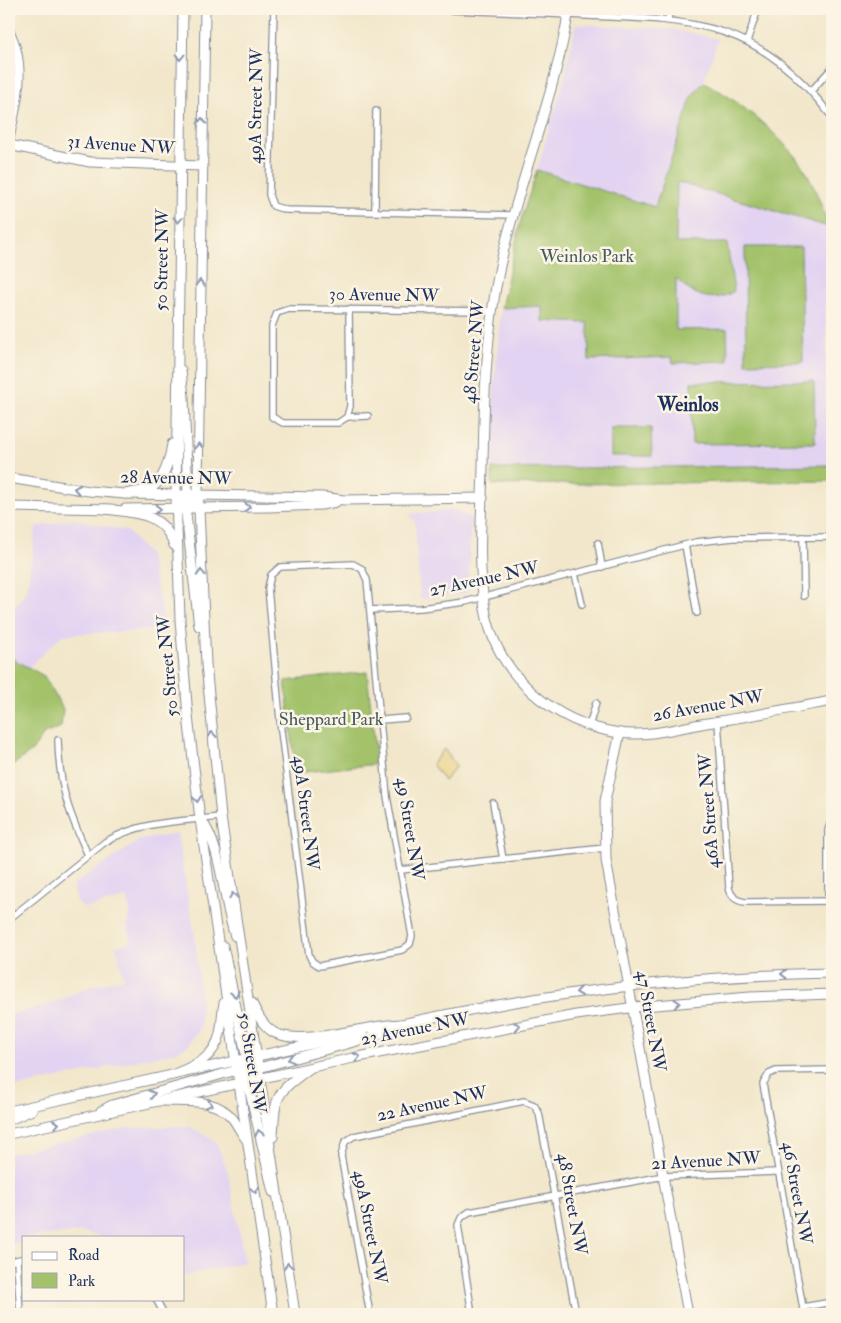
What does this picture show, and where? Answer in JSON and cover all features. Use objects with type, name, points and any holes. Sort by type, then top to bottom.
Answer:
[{"type":"main road","name":"50 Street NW","points":[[176,495],[179,165],[183,9]]},
{"type":"main road","name":"50 Street NW","points":[[205,9],[198,509],[206,664],[221,817],[257,1056],[246,1071]]},
{"type":"main road","name":"48 Street NW","points":[[533,693],[519,679],[499,650],[489,624],[484,598],[485,387],[492,311],[513,215],[554,84],[569,12]]},
{"type":"main road","points":[[9,32],[16,45],[20,71],[16,106],[9,138]]},
{"type":"main road","name":"31 Avenue NW","points":[[9,145],[90,162],[202,166]]},
{"type":"main road","points":[[177,346],[184,396],[188,495],[191,503],[198,509]]},
{"type":"main road","points":[[125,494],[150,489],[157,483],[166,468],[172,446],[176,406]]},
{"type":"main road","name":"28 Avenue NW","points":[[9,478],[89,491],[125,494],[322,497],[344,500],[483,498]]},
{"type":"main road","points":[[176,495],[182,501],[180,509],[206,664]]},
{"type":"main road","name":"28 Avenue NW","points":[[9,507],[198,509],[321,505],[344,500]]},
{"type":"main road","points":[[105,509],[135,513],[162,523],[170,533],[178,558]]},
{"type":"main road","name":"50 Street NW","points":[[180,509],[178,558],[188,716],[200,819],[226,998],[246,1071],[248,1142],[273,1314]]},
{"type":"main road","name":"26 Avenue NW","points":[[533,693],[562,714],[589,726],[620,733],[651,733],[832,701]]},
{"type":"main road","name":"47 Street NW","points":[[620,733],[605,801],[605,848],[628,986],[688,1314]]},
{"type":"main road","points":[[200,819],[208,829],[212,840],[227,910],[242,955]]},
{"type":"main road","points":[[213,914],[230,969],[246,1071],[269,1181],[280,1214]]},
{"type":"main road","name":"23 Avenue NW","points":[[257,1056],[403,1024],[569,994],[724,976],[832,973]]},
{"type":"main road","name":"23 Avenue NW","points":[[260,1079],[518,1025],[632,1007],[750,997],[832,994]]},
{"type":"main road","points":[[248,996],[264,1024],[275,1033],[286,1036],[316,1036],[383,1024],[403,1024]]},
{"type":"main road","points":[[172,1075],[201,1063],[212,1052],[220,1035],[226,998]]},
{"type":"main road","points":[[90,1117],[112,1106],[368,1038],[403,1024]]},
{"type":"main road","points":[[272,1157],[274,1119],[280,1092],[292,1080],[310,1068]]},
{"type":"main road","name":"50 Street NW","points":[[246,1071],[260,1079],[295,1314]]},
{"type":"main road","points":[[9,1111],[172,1075],[246,1071]]},
{"type":"main road","points":[[9,1134],[160,1101],[246,1071]]},
{"type":"main road","points":[[160,1101],[200,1102],[217,1106],[233,1119],[248,1142]]},
{"type":"main road","points":[[9,1120],[48,1103]]},
{"type":"street","name":"49A Street NW","points":[[274,9],[272,18],[271,203],[280,210],[375,211]]},
{"type":"street","points":[[427,9],[569,12],[668,20],[703,25],[747,41],[779,61],[812,90],[832,116]]},
{"type":"street","points":[[668,20],[670,9]]},
{"type":"street","points":[[747,41],[758,9]]},
{"type":"street","points":[[812,90],[832,68]]},
{"type":"street","points":[[376,112],[375,211],[513,215]]},
{"type":"street","name":"30 Avenue NW","points":[[347,417],[338,423],[283,423],[272,417],[272,326],[277,313],[289,309],[492,311]]},
{"type":"street","points":[[349,309],[350,406],[347,417],[368,416]]},
{"type":"street","name":"27 Avenue NW","points":[[370,610],[430,607],[484,598],[685,545],[720,539],[832,537]]},
{"type":"street","points":[[803,538],[804,596]]},
{"type":"street","points":[[598,542],[602,567]]},
{"type":"street","points":[[685,545],[697,613]]},
{"type":"street","name":"49A Street NW","points":[[362,569],[350,564],[282,566],[271,575],[268,588],[276,693],[309,955],[314,963],[324,966],[402,950],[411,942]]},
{"type":"street","name":"49 Street NW","points":[[362,569],[366,575],[370,610],[387,796],[412,932],[411,942]]},
{"type":"street","points":[[574,574],[582,604]]},
{"type":"street","points":[[589,726],[596,703]]},
{"type":"street","points":[[380,720],[406,718]]},
{"type":"street","name":"46A Street NW","points":[[718,721],[729,888],[734,898],[745,902],[830,901]]},
{"type":"street","points":[[58,740],[58,766],[67,810],[88,855]]},
{"type":"street","points":[[493,804],[503,859]]},
{"type":"street","points":[[9,919],[88,855],[122,832],[140,826],[221,817]]},
{"type":"street","points":[[830,901],[828,830],[832,818]]},
{"type":"street","points":[[401,870],[605,848]]},
{"type":"street","name":"46 Street NW","points":[[804,1314],[763,1089],[766,1077],[772,1072],[832,1070]]},
{"type":"street","name":"22 Avenue NW","points":[[343,1146],[354,1136],[517,1102],[531,1102]]},
{"type":"street","name":"48 Street NW","points":[[531,1102],[539,1113],[576,1314]]},
{"type":"street","name":"49A Street NW","points":[[343,1146],[342,1156],[370,1314]]},
{"type":"street","name":"21 Avenue NW","points":[[472,1314],[458,1230],[461,1218],[473,1211],[664,1176],[778,1172]]},
{"type":"street","points":[[9,1262],[22,1259]]},
{"type":"street","points":[[17,1260],[20,1314]]},
{"type":"street","points":[[157,1300],[164,1314]]},
{"type":"street","points":[[803,1307],[832,1302]]},
{"type":"shaded area","points":[[576,24],[671,29],[718,39],[704,82],[692,96],[656,207],[537,170],[564,79]]},
{"type":"shaded area","points":[[676,181],[829,227],[832,235],[832,280],[826,304],[827,424],[832,436],[832,465],[492,469],[494,391],[501,308],[543,306],[542,321],[588,323],[589,360],[676,357]]},
{"type":"shaded area","points":[[456,510],[471,518],[468,593],[420,599],[415,522],[409,514]]},
{"type":"shaded area","points":[[74,519],[127,531],[149,555],[166,629],[62,635],[29,667],[9,657],[9,613],[27,591],[36,527]]},
{"type":"shaded area","points":[[177,834],[195,936],[201,1005],[200,1029],[186,1047],[176,1052],[9,1089],[9,1015],[49,1005],[89,987],[124,978],[116,946],[131,942],[127,925],[130,912],[127,898],[84,908],[77,902],[73,885],[140,840]]},
{"type":"shaded area","points":[[189,1126],[216,1142],[227,1169],[245,1262],[185,1276],[185,1236],[99,1236],[83,1232],[22,1236],[22,1242],[9,1245],[9,1154],[127,1128]]},
{"type":"green space","name":"Weinlos Park","points":[[704,82],[748,111],[790,150],[809,177],[829,227],[677,182],[676,243],[727,243],[734,291],[726,295],[710,298],[688,289],[676,278],[676,330],[727,329],[728,361],[673,363],[672,357],[589,360],[588,323],[542,321],[542,306],[501,308],[520,223],[537,170],[655,207],[692,96]]},
{"type":"green space","points":[[745,247],[801,247],[803,362],[746,363]]},
{"type":"green space","points":[[814,381],[815,443],[692,444],[691,382]]},
{"type":"green space","points":[[611,428],[651,428],[652,456],[611,456]]},
{"type":"green space","points":[[832,465],[832,481],[492,485],[492,469]]},
{"type":"green space","points":[[9,657],[44,676],[63,709],[61,727],[44,734],[32,751],[9,768]]},
{"type":"green space","name":"Sheppard Park","points":[[367,672],[377,764],[296,773],[285,681]]},
{"type":"sand","points":[[444,749],[456,766],[444,781],[432,764]]},
{"type":"district","name":"Weinlos","points":[[688,405]]}]
